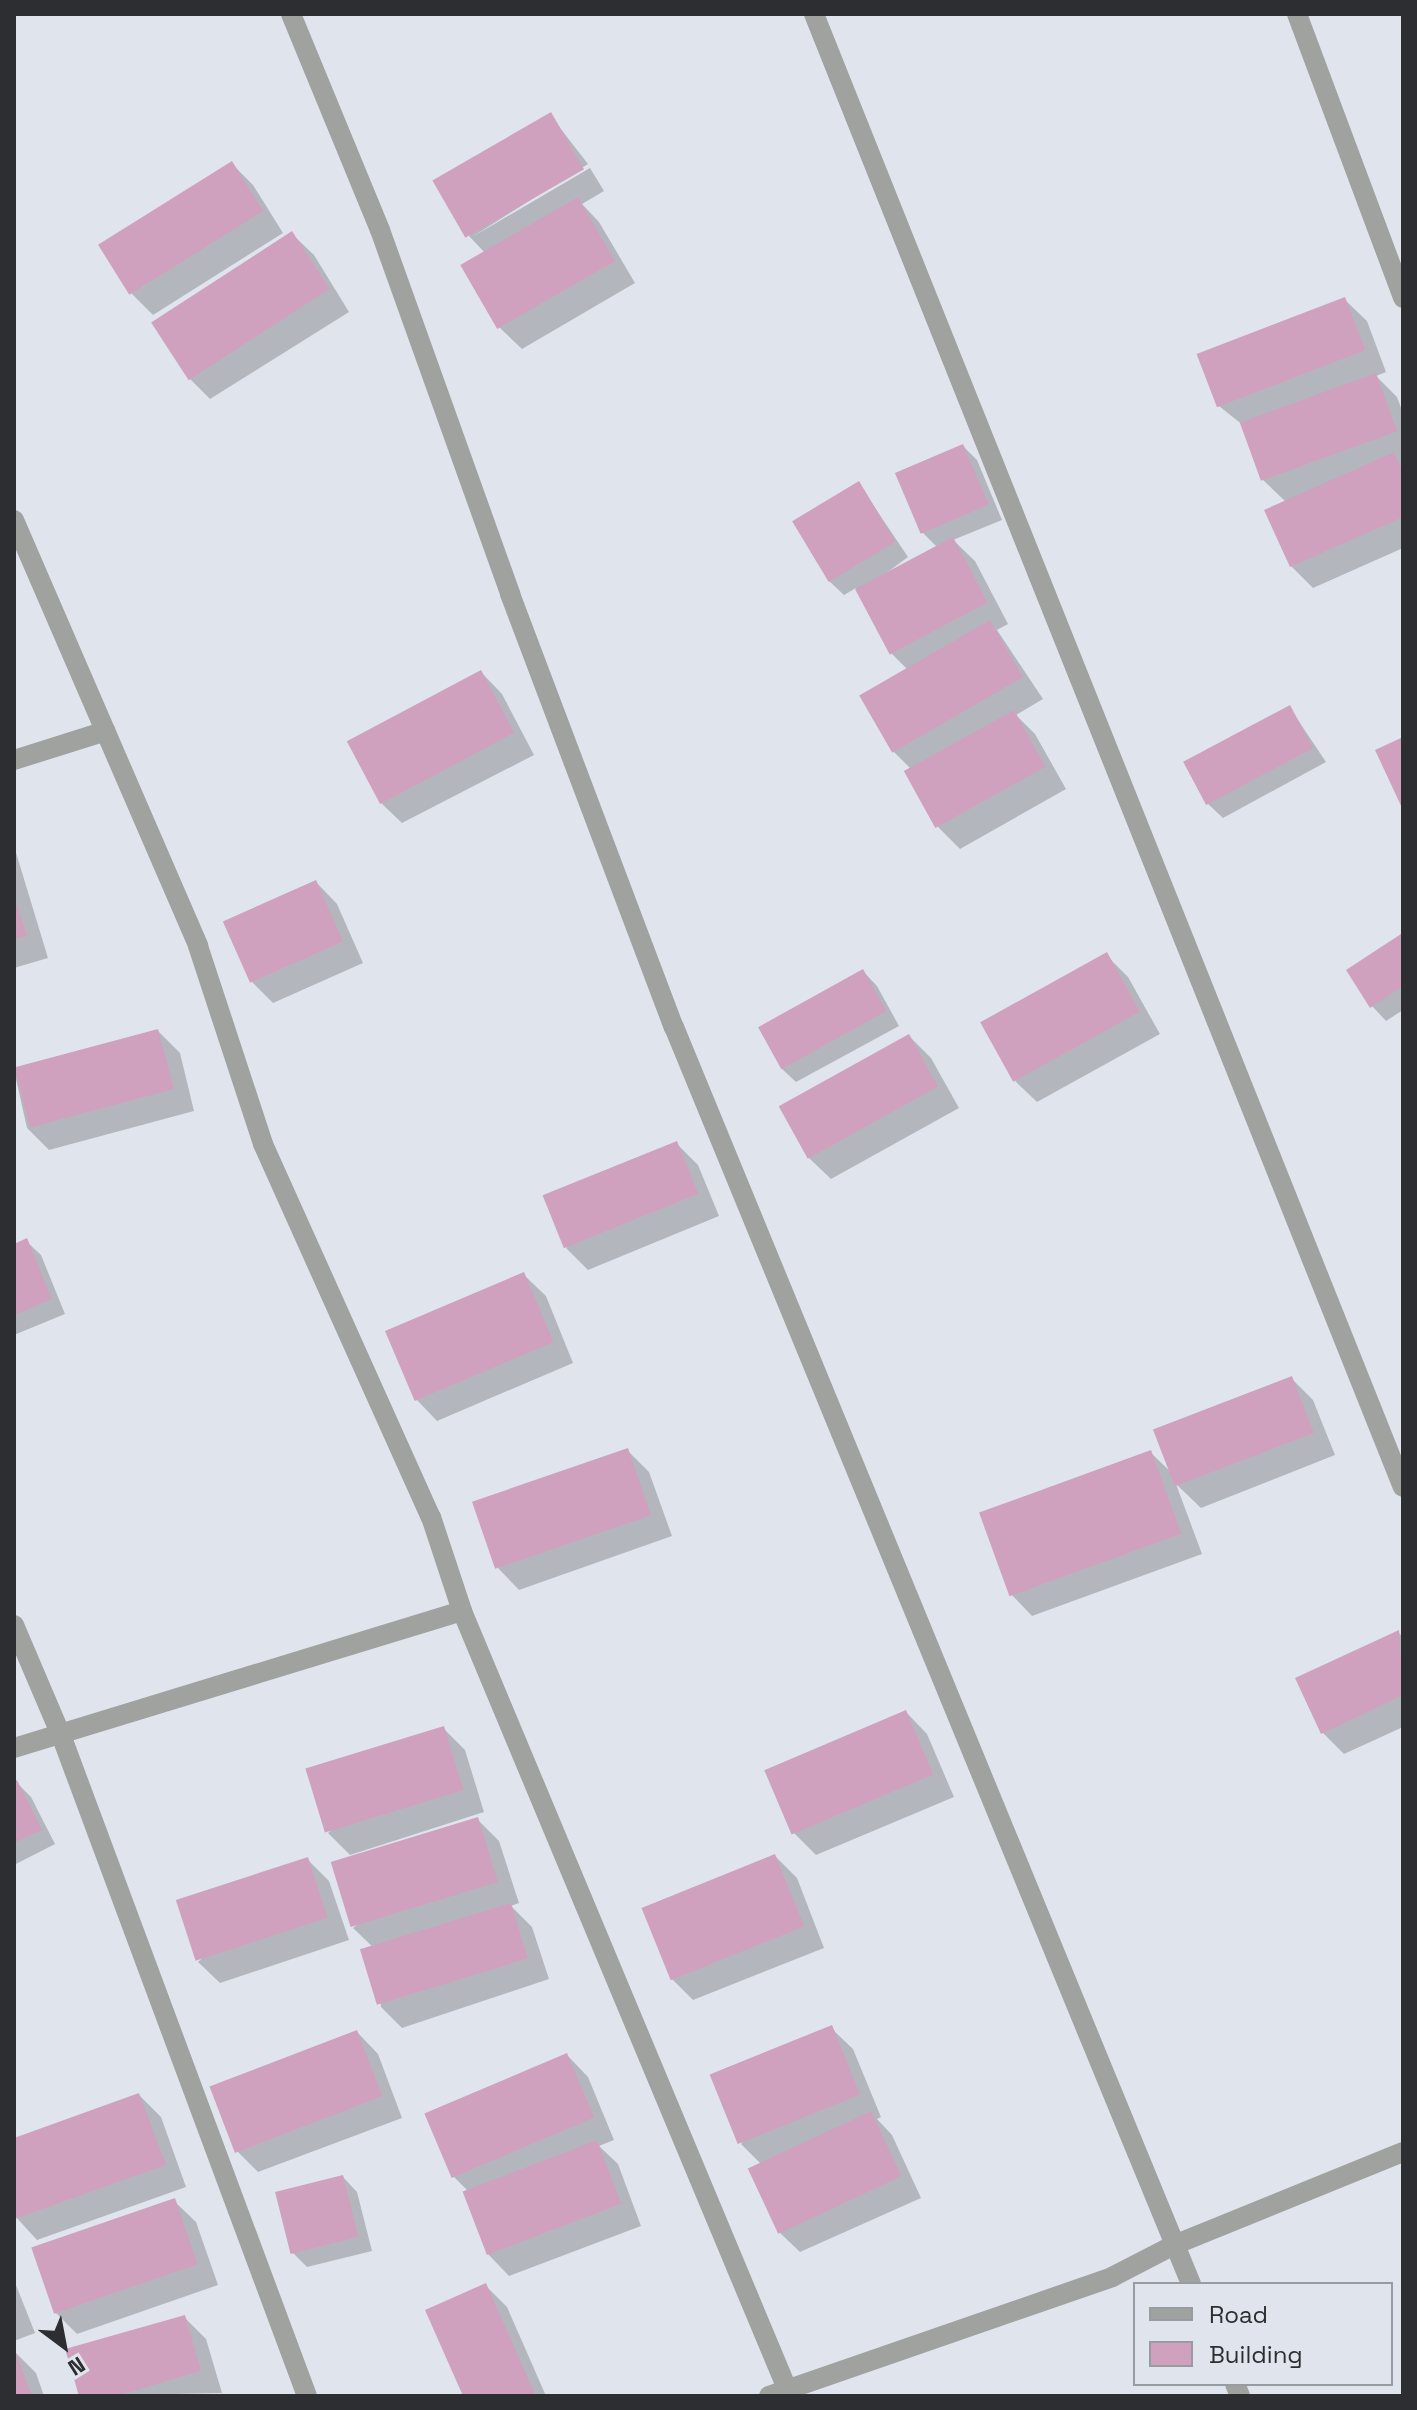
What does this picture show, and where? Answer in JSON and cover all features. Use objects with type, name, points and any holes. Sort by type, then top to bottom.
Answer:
[{"type":"street","points":[[291,14],[380,230],[510,594],[674,1027],[1190,2282]]},
{"type":"street","points":[[814,14],[1403,1487]]},
{"type":"street","points":[[1297,14],[1403,298]]},
{"type":"street","points":[[14,520],[198,946],[263,1144],[431,1517],[462,1611],[782,2394],[1112,2277],[1174,2245],[1403,2152]]},
{"type":"street","points":[[14,760],[106,731]]},
{"type":"street","points":[[14,1748],[462,1611]]},
{"type":"street","points":[[14,1625],[61,1735],[307,2396]]},
{"type":"building","points":[[551,112],[584,169],[465,238],[432,181]]},
{"type":"building","points":[[232,161],[263,211],[129,295],[98,245]]},
{"type":"building","points":[[578,197],[615,261],[497,329],[460,265]]},
{"type":"building","points":[[292,231],[330,289],[189,380],[151,322]]},
{"type":"building","points":[[1345,297],[1365,350],[1217,407],[1197,354]]},
{"type":"building","points":[[1376,373],[1397,431],[1261,481],[1240,423]]},
{"type":"building","points":[[963,444],[989,505],[921,534],[895,473]]},
{"type":"building","points":[[1394,452],[1403,472],[1403,517],[1290,567],[1264,510]]},
{"type":"building","points":[[859,481],[896,542],[829,582],[792,521]]},
{"type":"building","points":[[953,537],[988,602],[890,654],[855,589]]},
{"type":"building","points":[[990,620],[1023,677],[892,753],[859,696]]},
{"type":"building","points":[[481,670],[514,733],[380,804],[347,741]]},
{"type":"building","points":[[1290,705],[1313,748],[1206,805],[1183,762]]},
{"type":"building","points":[[1014,710],[1046,767],[935,828],[904,771]]},
{"type":"building","points":[[1403,737],[1403,810],[1375,750]]},
{"type":"building","points":[[316,880],[343,941],[250,983],[223,921]]},
{"type":"building","points":[[14,895],[27,936],[14,940]]},
{"type":"building","points":[[1401,934],[1403,986],[1370,1008],[1346,970]]},
{"type":"building","points":[[1107,952],[1140,1011],[1013,1082],[980,1022]]},
{"type":"building","points":[[863,969],[886,1011],[781,1069],[758,1027]]},
{"type":"building","points":[[158,1029],[174,1089],[30,1127],[14,1068]]},
{"type":"building","points":[[909,1034],[938,1086],[808,1159],[779,1106]]},
{"type":"building","points":[[677,1141],[698,1194],[564,1248],[543,1195]]},
{"type":"building","points":[[27,1238],[52,1299],[14,1315],[14,1244]]},
{"type":"building","points":[[524,1272],[554,1342],[415,1401],[385,1331]]},
{"type":"building","points":[[1292,1376],[1314,1433],[1175,1486],[1153,1429]]},
{"type":"building","points":[[628,1448],[651,1515],[495,1569],[472,1502]]},
{"type":"building","points":[[1151,1450],[1181,1534],[1009,1596],[979,1513]]},
{"type":"building","points":[[1399,1630],[1403,1695],[1321,1734],[1295,1678]]},
{"type":"building","points":[[906,1710],[933,1774],[792,1835],[764,1770]]},
{"type":"building","points":[[444,1726],[464,1790],[325,1832],[305,1768]]},
{"type":"building","points":[[17,1780],[42,1830],[14,1843],[14,1782]]},
{"type":"building","points":[[478,1817],[498,1882],[351,1927],[331,1862]]},
{"type":"building","points":[[775,1854],[804,1926],[671,1980],[641,1908]]},
{"type":"building","points":[[308,1857],[328,1918],[196,1961],[176,1900]]},
{"type":"building","points":[[511,1903],[528,1958],[377,2005],[360,1949]]},
{"type":"building","points":[[832,2025],[860,2095],[738,2144],[710,2074]]},
{"type":"building","points":[[357,2030],[382,2096],[235,2153],[209,2087]]},
{"type":"building","points":[[567,2053],[594,2117],[452,2178],[424,2114]]},
{"type":"building","points":[[139,2093],[166,2165],[14,2219],[14,2138]]},
{"type":"building","points":[[871,2111],[901,2176],[778,2234],[748,2168]]},
{"type":"building","points":[[597,2140],[621,2203],[487,2255],[463,2192]]},
{"type":"building","points":[[343,2175],[358,2237],[291,2254],[275,2192]]},
{"type":"building","points":[[175,2198],[198,2264],[54,2314],[31,2247]]},
{"type":"building","points":[[486,2283],[536,2396],[463,2396],[425,2310]]},
{"type":"building","points":[[185,2315],[201,2371],[116,2396],[79,2396],[65,2349]]},
{"type":"building","points":[[14,2348],[32,2396],[14,2396]]}]
